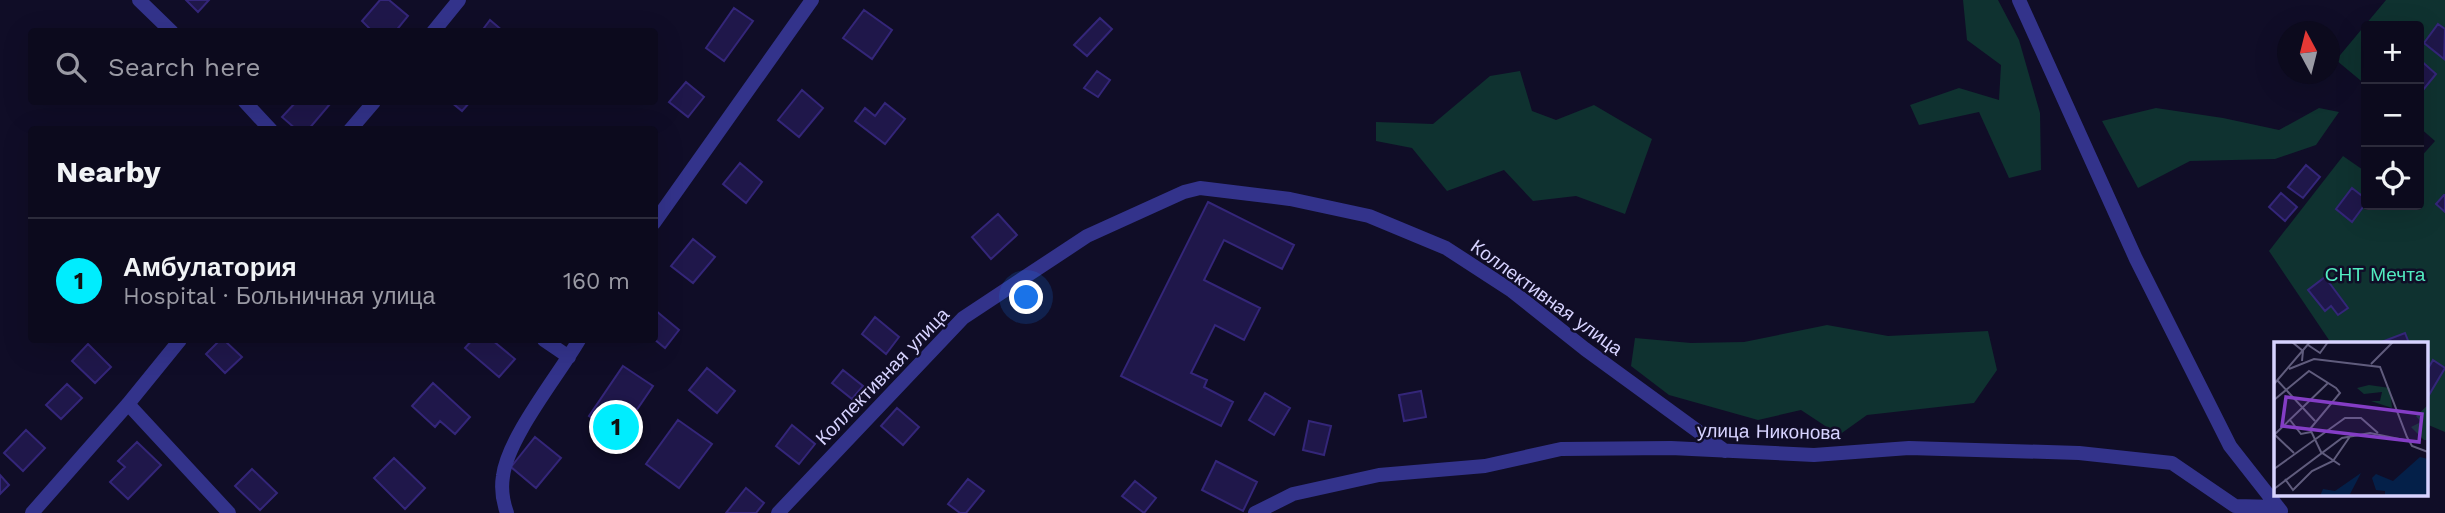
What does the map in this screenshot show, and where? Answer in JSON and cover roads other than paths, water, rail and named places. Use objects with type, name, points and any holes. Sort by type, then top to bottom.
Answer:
[{"type":"street","points":[[139,0],[168,28]]},
{"type":"street","points":[[436,28],[459,0]]},
{"type":"street","points":[[658,217],[812,0]]},
{"type":"street","points":[[2019,0],[2136,259],[2230,446],[2280,510]]},
{"type":"street","points":[[248,105],[267,126]]},
{"type":"street","points":[[353,126],[371,105]]},
{"type":"street","name":"Коллективная улица","points":[[778,513],[963,318],[1087,236],[1184,192],[1200,188],[1290,199],[1368,216],[1446,248],[1512,291],[1725,451]]},
{"type":"street","points":[[32,513],[178,343]]},
{"type":"street","points":[[548,343],[569,357]]},
{"type":"street","points":[[507,513],[503,503],[502,476],[510,451],[577,343]]},
{"type":"street","points":[[128,404],[229,513]]},
{"type":"street","name":"улица Никонова","points":[[1255,513],[1293,494],[1379,475],[1485,466],[1561,449],[1671,448],[1814,455],[1909,448],[2079,453],[2172,463],[2235,506],[2280,510]]},
{"type":"place","name":"Амбулатория","points":[[616,427]]},
{"type":"park label","name":"СНТ Мечта","points":[[2375,274]]}]
